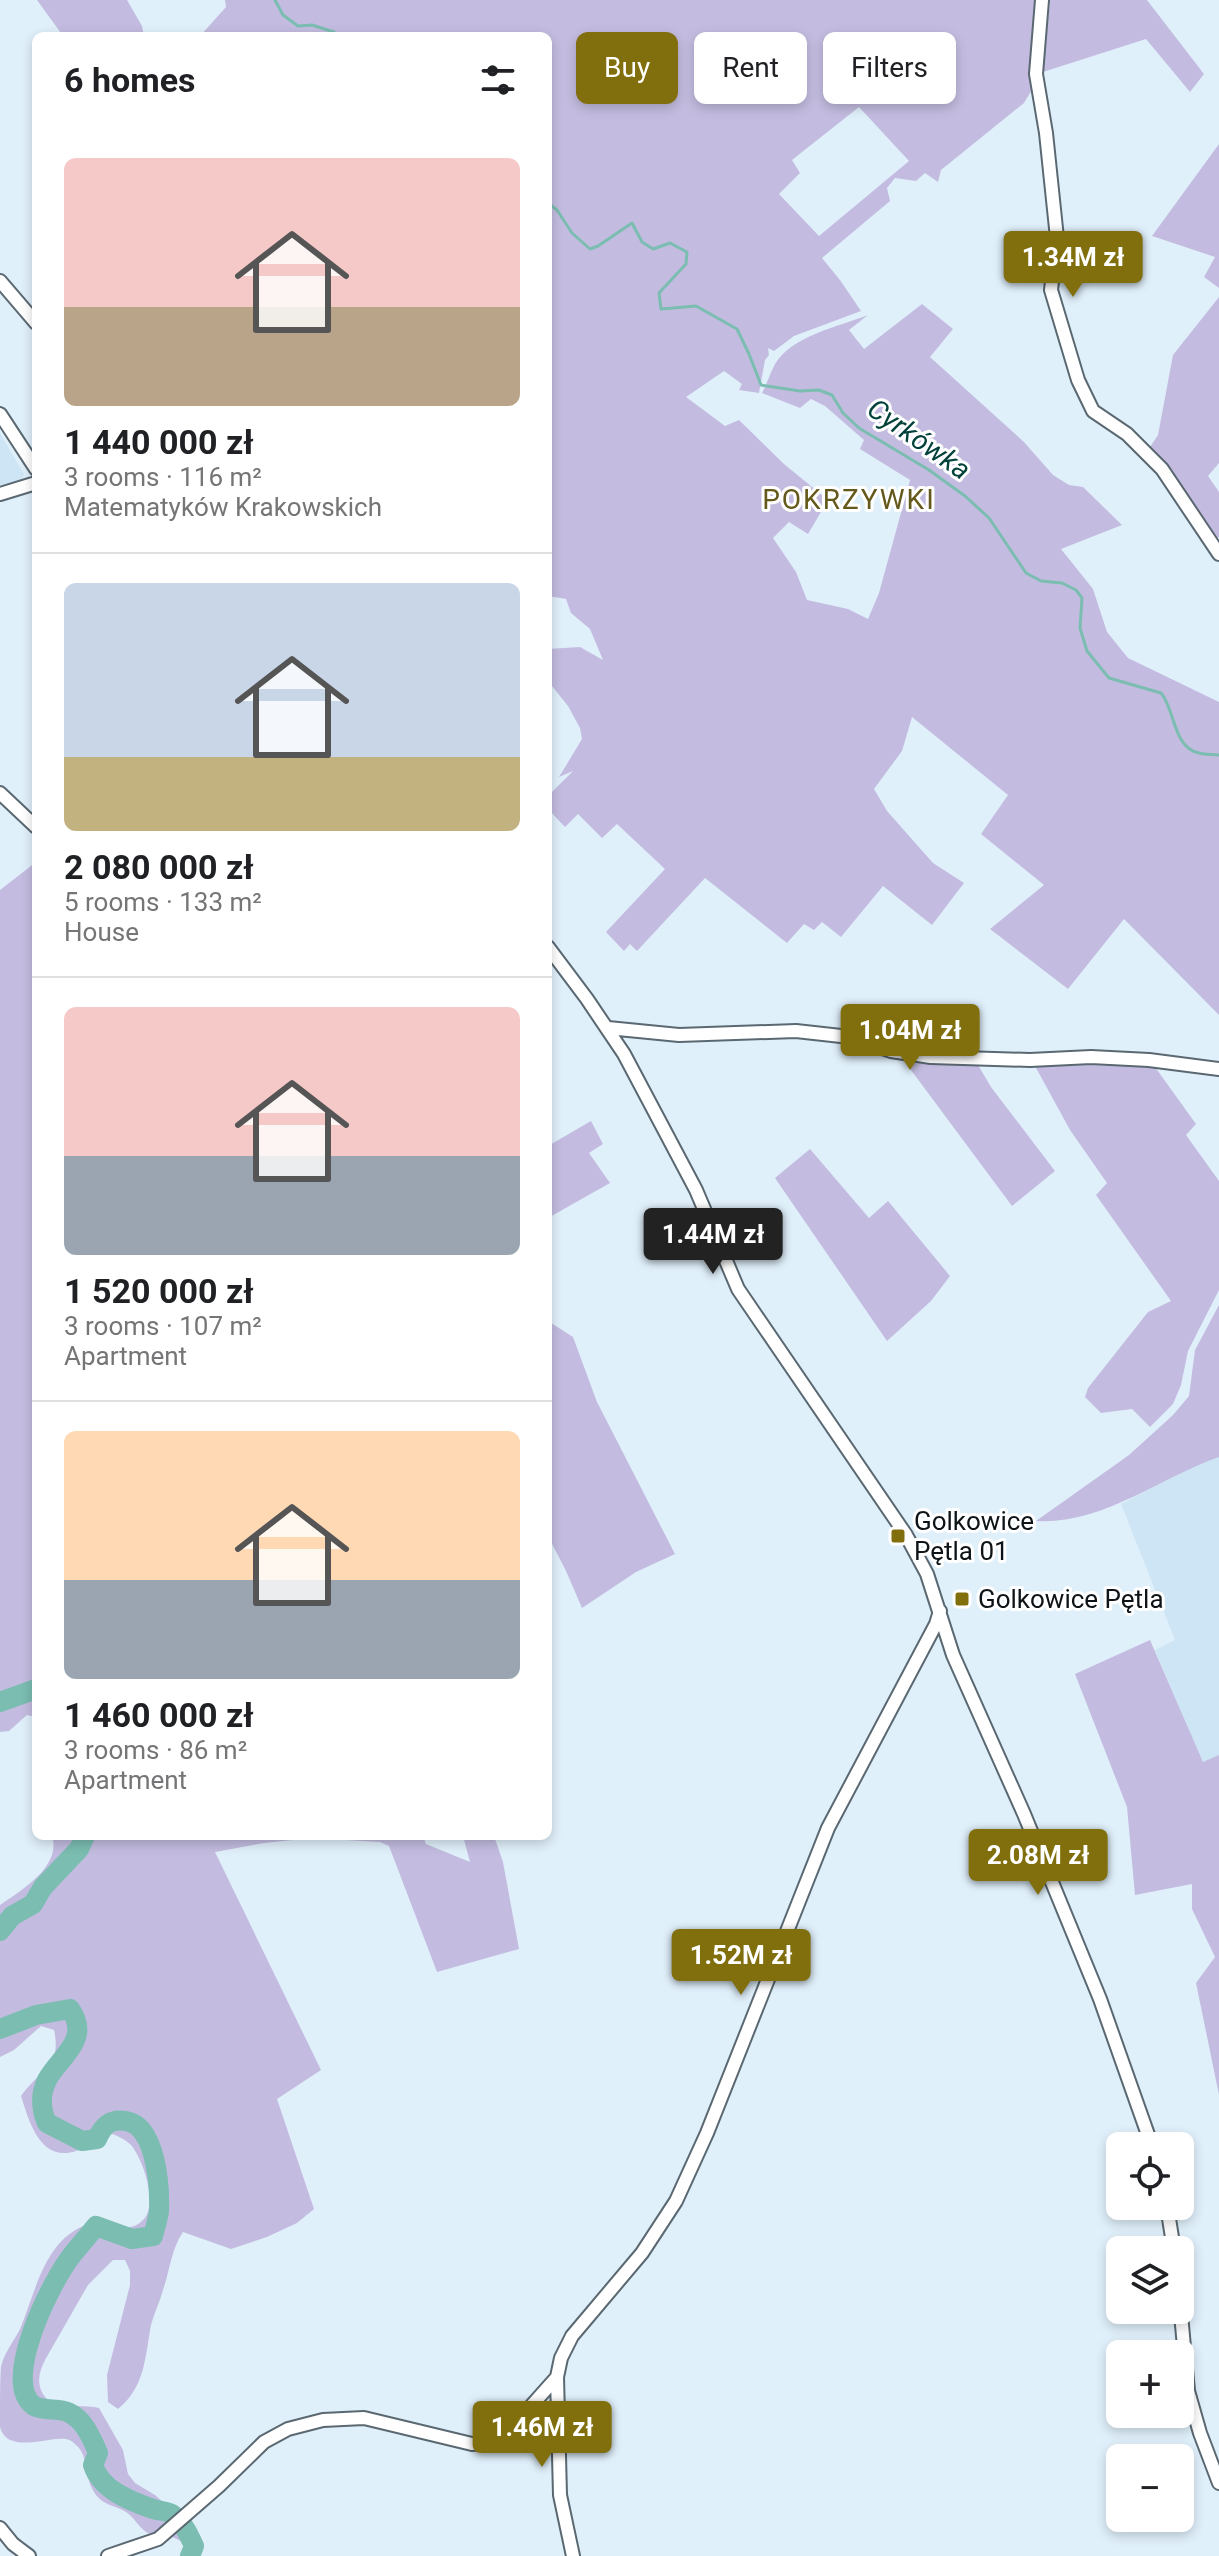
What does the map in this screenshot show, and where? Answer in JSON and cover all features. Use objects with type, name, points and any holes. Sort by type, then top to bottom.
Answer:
[{"type":"street","points":[[1042,0],[1036,74],[1046,133],[1057,238],[1051,290],[1078,380],[1093,411],[1127,434],[1162,469],[1219,554]]},
{"type":"street","points":[[0,281],[32,318]]},
{"type":"street","points":[[0,414],[32,463]]},
{"type":"street","points":[[0,494],[32,484]]},
{"type":"street","points":[[0,793],[32,823]]},
{"type":"street","points":[[552,952],[624,1054],[696,1190],[738,1289],[906,1535],[927,1573],[953,1655],[1024,1814],[1105,2012],[1147,2132]]},
{"type":"street","points":[[608,1028],[679,1035],[796,1031],[850,1037],[891,1051],[931,1057],[1015,1060],[1091,1057],[1149,1060],[1219,1069]]},
{"type":"street","points":[[573,2556],[560,2495],[557,2377],[561,2358],[572,2336],[642,2253],[676,2201],[707,2133],[828,1828],[936,1624],[940,1611]]},
{"type":"street","points":[[1182,2324],[1188,2391],[1219,2483]]},
{"type":"street","points":[[108,2556],[158,2539],[264,2442],[288,2429],[323,2420],[364,2418],[472,2444],[499,2442],[522,2420],[557,2377]]},
{"type":"street","points":[[0,2528],[13,2544],[29,2556]]},
{"type":"shaded area","points":[[37,0],[127,0],[143,32],[60,32]]},
{"type":"shaded area","points":[[225,0],[1038,0],[1033,88],[1024,103],[941,170],[938,182],[925,173],[916,181],[895,178],[887,188],[890,201],[822,258],[861,311],[794,336],[774,351],[768,348],[759,393],[739,390],[742,384],[724,371],[686,397],[725,426],[739,420],[784,464],[828,500],[808,534],[789,522],[773,538],[796,572],[807,600],[848,609],[868,619],[879,593],[910,480],[860,449],[864,440],[825,406],[811,399],[800,408],[762,393],[775,364],[793,346],[817,333],[868,315],[849,330],[864,349],[922,304],[953,329],[930,357],[1024,442],[1053,475],[1069,485],[1083,487],[1122,525],[1061,549],[1093,589],[1107,632],[1128,658],[1219,702],[1219,1015],[1124,919],[1068,989],[990,929],[1044,885],[981,834],[1008,795],[912,717],[902,751],[874,789],[887,811],[933,863],[964,883],[932,925],[883,886],[841,937],[822,922],[814,930],[804,924],[787,943],[705,878],[637,951],[630,944],[624,951],[606,932],[665,869],[617,824],[602,838],[578,814],[565,827],[552,813],[552,792],[573,771],[559,777],[582,739],[580,728],[568,706],[552,686],[552,649],[580,647],[603,660],[590,629],[571,613],[566,599],[552,597],[552,32],[204,32],[226,7]],"holes":[[[859,107],[909,161],[819,236],[779,194],[800,173],[792,160]]]},
{"type":"shaded area","points":[[1050,0],[1147,0],[1204,74],[1190,92],[1146,39],[1043,72]]},
{"type":"shaded area","points":[[1219,144],[1219,288],[1204,277],[1215,257],[1152,236]]},
{"type":"shaded area","points":[[1219,297],[1219,463],[1208,476],[1219,492],[1219,537],[1214,540],[1186,493],[1150,447],[1158,435],[1173,355]]},
{"type":"shaded area","points":[[0,433],[24,474],[21,481],[0,485]]},
{"type":"shaded area","points":[[32,865],[32,1716],[27,1715],[9,1731],[0,1732],[0,890]]},
{"type":"shaded area","points":[[905,1062],[978,1065],[991,1087],[1055,1171],[1012,1206]]},
{"type":"shaded area","points":[[1081,1063],[1155,1067],[1196,1124],[1186,1135],[1219,1181],[1219,1290],[1188,1351],[1181,1385],[1173,1404],[1150,1427],[1132,1409],[1101,1413],[1085,1397],[1088,1388],[1148,1312],[1171,1301],[1096,1195],[1107,1183],[1070,1130],[1035,1066]]},
{"type":"shaded area","points":[[591,1121],[603,1144],[589,1153],[610,1183],[552,1216],[552,1144]]},
{"type":"shaded area","points":[[810,1149],[869,1218],[888,1201],[950,1276],[931,1301],[887,1341],[775,1178]]},
{"type":"shaded area","points":[[1219,1305],[1219,1457],[1107,1508],[1084,1516],[1036,1521],[1129,1455],[1173,1415],[1189,1396],[1195,1350]]},
{"type":"shaded area","points":[[552,1324],[573,1337],[597,1402],[675,1554],[636,1572],[582,1608],[552,1544]]},
{"type":"shaded area","points":[[1219,1457],[1219,1755],[1203,1763],[1155,1650],[1175,1640],[1121,1504],[1191,1467]]},
{"type":"shaded area","points":[[1150,1640],[1203,1762],[1219,1755],[1219,2095],[1196,1983],[1215,1957],[1192,1909],[1192,1884],[1135,1895],[1127,1807],[1075,1674]]},
{"type":"shaded area","points":[[52,1840],[293,1840],[215,1852],[321,2070],[277,2099],[314,2209],[297,2223],[231,2249],[183,2232],[173,2253],[152,2321],[139,2381],[118,2409],[108,2402],[107,2375],[130,2285],[130,2271],[125,2260],[113,2260],[88,2285],[40,2371],[41,2390],[51,2402],[99,2408],[123,2450],[128,2474],[135,2483],[173,2511],[189,2543],[148,2533],[126,2512],[99,2499],[90,2485],[82,2453],[71,2441],[19,2442],[4,2435],[0,2427],[2,2362],[20,2329],[49,2258],[68,2235],[81,2227],[122,2228],[137,2224],[144,2219],[150,2203],[144,2170],[136,2152],[126,2141],[110,2133],[76,2151],[64,2153],[53,2151],[45,2145],[32,2128],[21,2096],[52,2060],[56,2042],[54,2030],[41,2026],[14,2050],[0,2057],[0,1905],[38,1876],[51,1857]]},
{"type":"shaded area","points":[[346,1840],[424,1840],[426,1844],[470,1862],[464,1840],[495,1840],[503,1862],[519,1949],[437,1972],[389,1846],[380,1842]]},
{"type":"waterway","name":"Cyrkówka","points":[[275,0],[283,15],[298,26],[312,25],[334,32]]},
{"type":"waterway","name":"Cyrkówka","points":[[552,206],[572,233],[590,249],[632,223],[642,242],[653,249],[670,243],[687,252],[686,264],[659,293],[661,309],[696,306],[737,329],[761,385],[800,391],[819,390],[832,395],[843,413],[859,428],[929,470],[965,496],[989,518],[1026,573],[1041,581],[1062,583],[1076,590],[1082,598],[1080,628],[1087,651],[1109,678],[1161,693],[1184,744],[1199,753],[1219,755]]},
{"type":"waterway","points":[[0,1702],[32,1690]]},
{"type":"waterway","points":[[0,1931],[12,1916],[33,1904],[43,1887],[79,1849],[83,1840]]},
{"type":"waterway","points":[[0,2029],[36,2015],[70,2009],[76,2020],[76,2039],[45,2085],[42,2102],[47,2123],[82,2141],[97,2139],[111,2122],[126,2121],[136,2125],[150,2145],[159,2200],[153,2236],[132,2239],[96,2226],[63,2268],[42,2307],[26,2354],[23,2376],[25,2394],[34,2406],[67,2412],[84,2426],[98,2453],[93,2465],[109,2488],[135,2502],[170,2513],[179,2521],[194,2546],[190,2556]]},
{"type":"place","name":"Golkowice Pętla 01","points":[[898,1536]]},
{"type":"place","name":"Golkowice Pętla","points":[[962,1599]]},
{"type":"district","name":"POKRZYWKI","points":[[849,499]]}]
